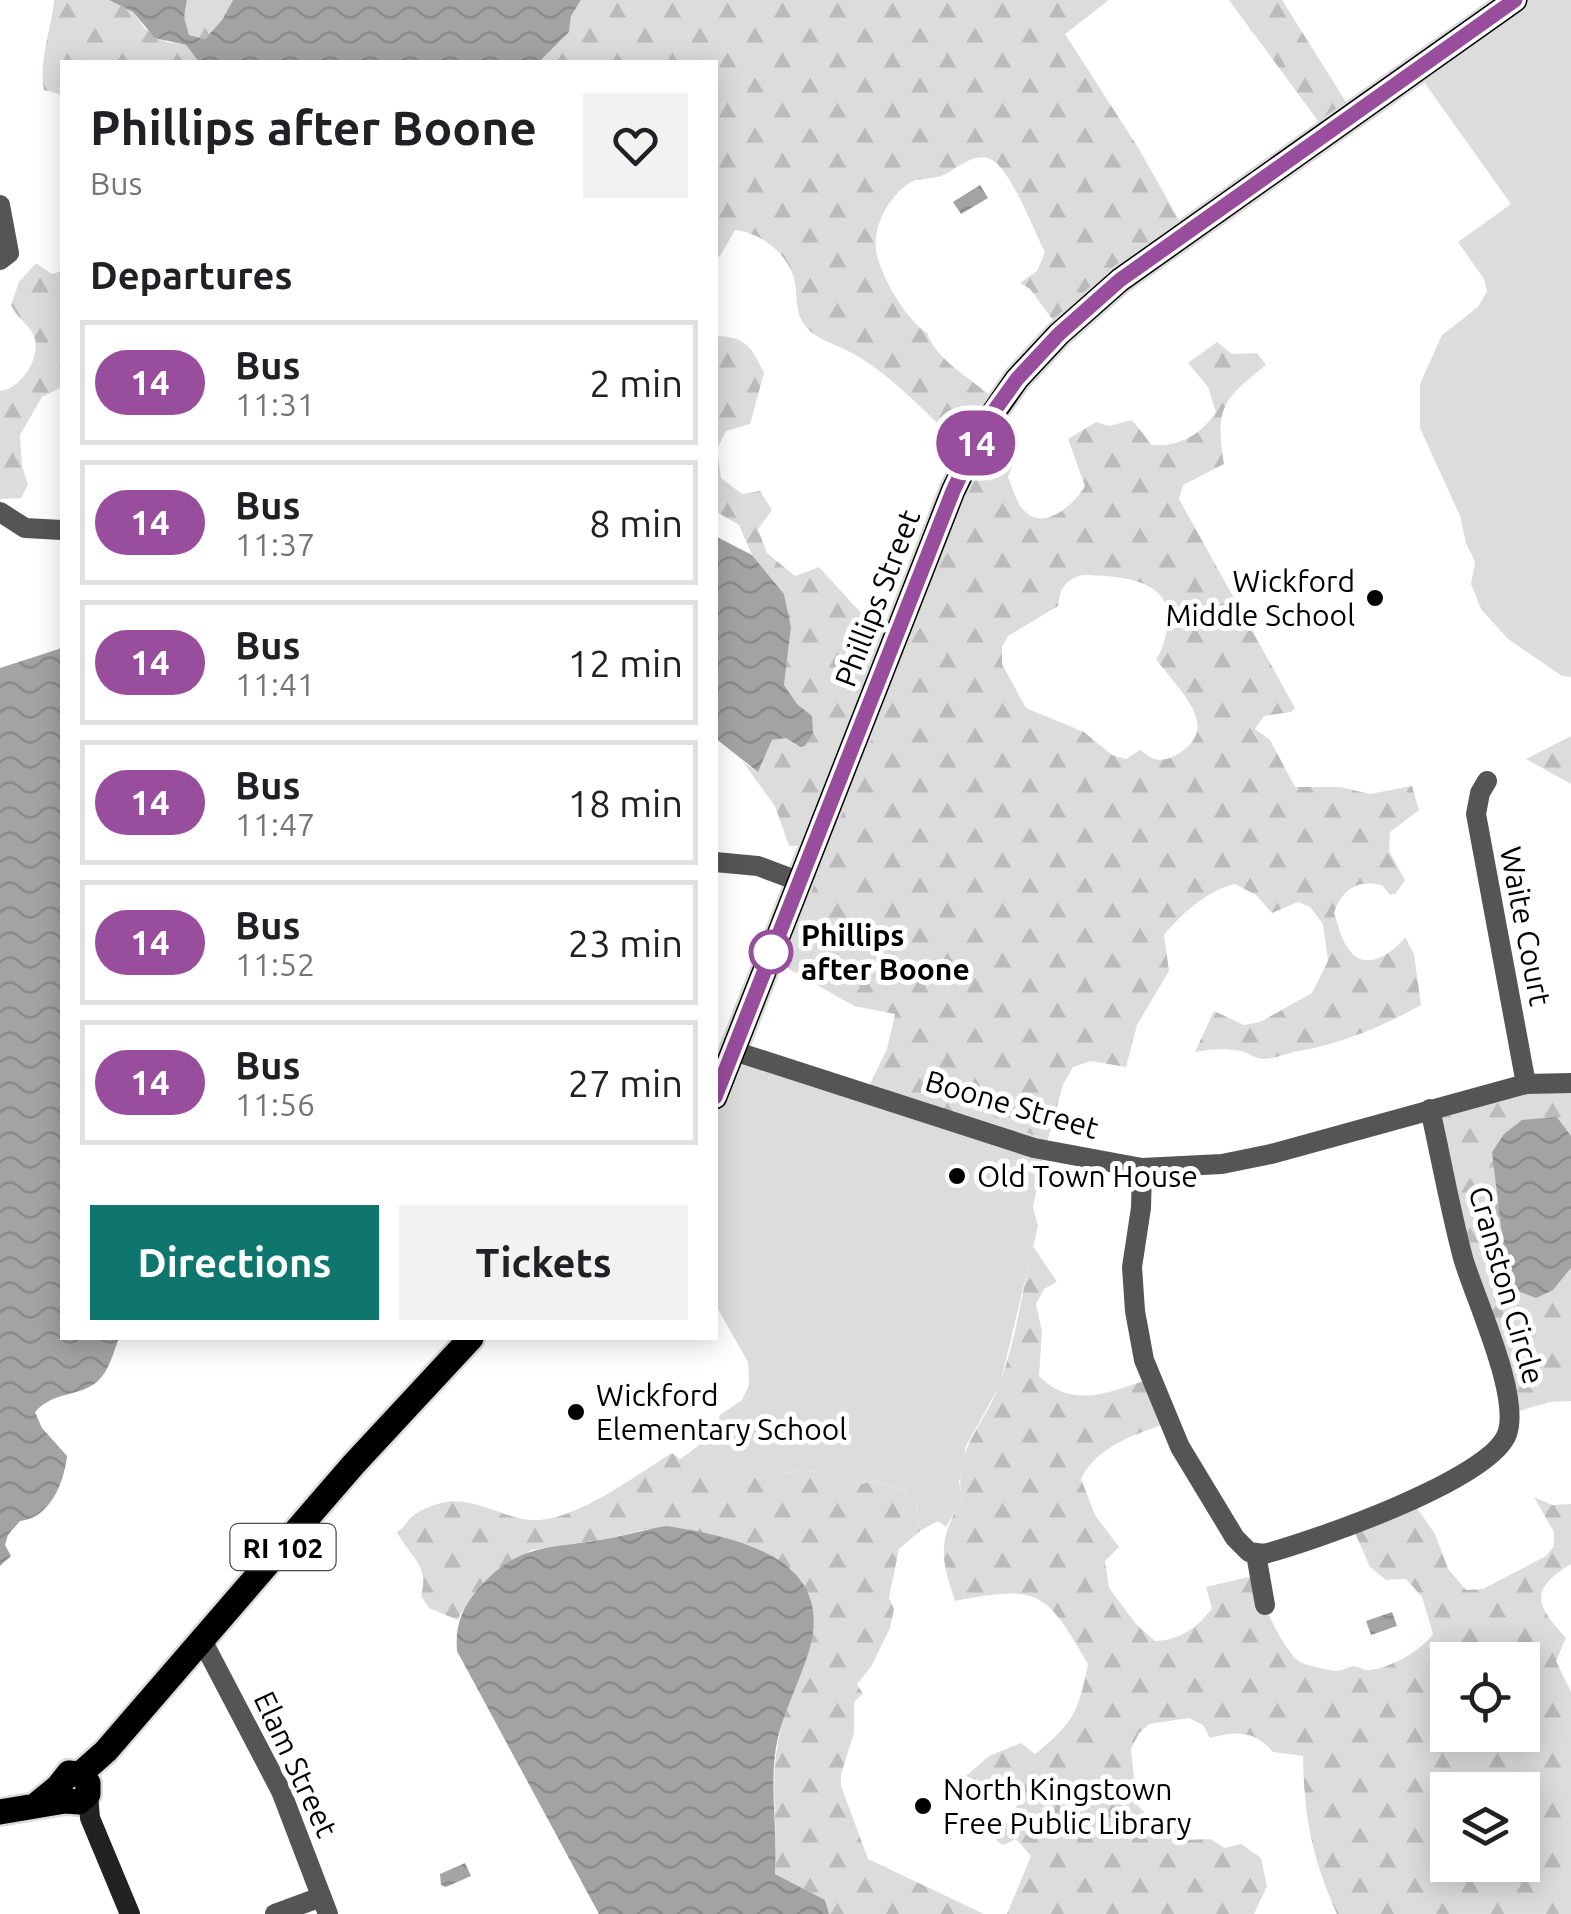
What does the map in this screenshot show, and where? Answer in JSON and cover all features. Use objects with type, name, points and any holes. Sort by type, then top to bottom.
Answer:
[{"type":"main road","name":"Phillips Street","points":[[718,1090],[953,491],[984,425],[1017,379],[1059,334],[1120,280],[1515,0]]},
{"type":"main road","name":"RI 102","points":[[81,1790],[353,1465],[469,1340]]},
{"type":"main road","points":[[0,1812],[81,1790],[130,1914]]},
{"type":"street","points":[[0,205],[4,253]]},
{"type":"street","points":[[0,512],[25,528],[60,530]]},
{"type":"street","name":"Waite Court","points":[[1487,781],[1480,792],[1476,814],[1526,1084]]},
{"type":"street","points":[[718,862],[758,866],[798,880]]},
{"type":"street","name":"Boone Street","points":[[734,1051],[1034,1148],[1142,1168],[1222,1164],[1526,1084],[1571,1083]]},
{"type":"street","name":"Cranston Circle","points":[[1256,1554],[1278,1551],[1375,1516],[1450,1482],[1495,1453],[1508,1433],[1510,1403],[1464,1259],[1430,1109]]},
{"type":"street","points":[[1142,1168],[1142,1208],[1132,1267],[1144,1360],[1180,1447],[1235,1538],[1256,1554],[1264,1605]]},
{"type":"street","name":"Elam Street","points":[[203,1642],[281,1791],[324,1905]]},
{"type":"street","points":[[276,1914],[324,1905]]},
{"type":"green space","points":[[54,0],[109,0],[133,12],[145,29],[167,42],[186,45],[197,60],[60,60],[60,94],[44,90],[44,56]]},
{"type":"green space","points":[[187,0],[233,0],[205,39],[189,35],[184,17]]},
{"type":"green space","points":[[581,0],[1109,0],[1065,34],[1139,149],[1183,227],[1055,323],[1030,289],[1020,283],[1037,271],[1045,252],[1007,176],[992,160],[980,157],[944,175],[912,182],[901,190],[880,222],[878,260],[895,296],[938,351],[990,395],[970,427],[1011,450],[1016,458],[1008,477],[1015,496],[1029,515],[1038,518],[1047,518],[1065,508],[1085,486],[1068,439],[1096,422],[1109,426],[1132,420],[1152,445],[1180,442],[1196,433],[1216,412],[1208,387],[1188,363],[1217,342],[1232,354],[1257,353],[1266,365],[1240,387],[1225,407],[1221,430],[1224,464],[1183,485],[1179,499],[1295,708],[1264,716],[1255,729],[1270,740],[1295,787],[1340,787],[1370,794],[1412,786],[1419,810],[1390,832],[1389,851],[1405,880],[1390,895],[1382,885],[1357,885],[1341,898],[1334,913],[1347,947],[1364,960],[1387,954],[1405,937],[1414,954],[1421,1005],[1344,1040],[1271,1058],[1260,1059],[1229,1049],[1195,1052],[1214,1011],[1244,1025],[1260,1022],[1312,993],[1328,961],[1323,924],[1310,907],[1298,902],[1272,913],[1256,895],[1235,884],[1196,904],[1164,935],[1169,971],[1137,1025],[1126,1067],[1091,1061],[1073,1067],[1063,1085],[1048,1139],[868,1088],[887,1049],[895,1014],[854,1006],[775,961],[801,846],[789,846],[775,806],[743,762],[758,772],[772,740],[786,738],[799,747],[797,704],[784,685],[791,627],[784,594],[752,555],[739,525],[718,513],[718,456],[721,478],[742,494],[760,491],[772,510],[758,529],[767,553],[795,576],[819,567],[861,613],[887,631],[959,444],[876,368],[806,327],[799,312],[792,273],[773,247],[735,230],[718,257],[718,60],[541,60],[569,32],[571,16]],"holes":[[[1083,575],[1128,579],[1154,590],[1163,600],[1168,613],[1167,630],[1156,659],[1193,708],[1197,721],[1197,733],[1190,744],[1161,760],[1140,750],[1126,759],[1112,755],[1084,732],[1026,708],[1002,664],[1002,647],[1008,636],[1058,606],[1062,590],[1072,579]]]},
{"type":"green space","points":[[1229,0],[1282,0],[1351,110],[1324,129]]},
{"type":"green space","points":[[1507,0],[1571,0],[1571,677],[1562,676],[1508,639],[1481,609],[1471,584],[1475,562],[1460,516],[1420,428],[1420,384],[1442,335],[1478,307],[1487,291],[1484,279],[1458,242],[1511,204],[1414,68]]},
{"type":"green space","points":[[36,263],[52,274],[60,272],[60,388],[42,397],[20,435],[28,485],[21,498],[0,499],[0,391],[15,385],[28,371],[36,344],[32,332],[11,305],[19,282]]},
{"type":"green space","points":[[718,336],[741,341],[756,356],[764,373],[750,424],[726,431],[718,447]]},
{"type":"green space","points":[[1571,736],[1571,784],[1526,759]]},
{"type":"green space","points":[[737,1052],[1048,1139],[1033,1207],[1038,1226],[1000,1385],[966,1446],[959,1482],[962,1499],[946,1527],[938,1521],[920,1531],[917,1505],[907,1492],[873,1481],[858,1485],[812,1470],[774,1474],[701,1469],[691,1461],[689,1453],[715,1432],[720,1415],[742,1400],[749,1385],[748,1362],[718,1309],[718,1096]]},
{"type":"green space","points":[[1571,1084],[1571,1136],[1557,1117],[1553,1290],[1571,1268],[1571,1401],[1550,1402],[1512,1413],[1464,1255],[1437,1108]]},
{"type":"green space","points":[[1033,1246],[1057,1282],[1044,1289],[1036,1304],[1042,1332],[1039,1376],[1052,1387],[1079,1395],[1108,1392],[1152,1378],[1170,1422],[1107,1450],[1081,1479],[1095,1515],[1119,1547],[1105,1561],[1109,1588],[1136,1624],[1155,1641],[1180,1636],[1201,1621],[1212,1608],[1206,1587],[1253,1576],[1280,1637],[1302,1663],[1336,1671],[1353,1666],[1367,1670],[1385,1667],[1413,1652],[1433,1634],[1422,1597],[1406,1579],[1386,1580],[1370,1567],[1355,1533],[1413,1502],[1435,1534],[1448,1569],[1466,1590],[1483,1589],[1546,1556],[1554,1546],[1554,1532],[1534,1497],[1552,1505],[1571,1504],[1571,1564],[1548,1581],[1541,1598],[1548,1616],[1566,1638],[1556,1661],[1571,1692],[1571,1914],[1337,1914],[1311,1837],[1303,1756],[1273,1752],[1244,1734],[1210,1738],[1203,1725],[1189,1718],[1149,1724],[1139,1733],[1131,1749],[1137,1805],[1151,1819],[1169,1819],[1182,1840],[1210,1839],[1225,1848],[1241,1844],[1261,1858],[1267,1886],[1254,1914],[1007,1914],[1031,1856],[1016,1839],[1003,1845],[996,1840],[1017,1806],[1014,1798],[966,1776],[989,1756],[1021,1743],[1035,1754],[1048,1743],[1072,1715],[1088,1664],[1061,1621],[1037,1599],[1006,1594],[955,1601],[946,1572],[945,1538],[962,1499],[960,1481],[966,1452],[994,1398],[1015,1333]]},
{"type":"green space","points":[[672,1453],[680,1459],[689,1453],[691,1461],[774,1474],[812,1470],[858,1485],[872,1481],[907,1492],[917,1504],[920,1531],[899,1549],[889,1598],[894,1609],[890,1628],[871,1667],[857,1684],[863,1694],[854,1702],[854,1733],[841,1786],[868,1859],[984,1914],[829,1914],[825,1900],[775,1874],[774,1785],[778,1742],[809,1650],[705,1535],[686,1529],[647,1529],[531,1550],[458,1620],[429,1608],[421,1596],[421,1568],[397,1532],[419,1512],[454,1501],[528,1520],[557,1517],[609,1493]]},
{"type":"water","points":[[109,0],[187,0],[184,17],[189,35],[205,39],[233,0],[581,0],[571,16],[569,32],[541,60],[197,60],[186,45],[155,38],[133,12]]},
{"type":"water","points":[[980,185],[988,198],[961,214],[953,202]]},
{"type":"water","points":[[718,538],[752,555],[784,594],[791,627],[784,685],[797,704],[812,716],[813,733],[805,746],[786,738],[772,740],[758,772],[718,740]]},
{"type":"water","points":[[60,649],[60,1340],[118,1340],[98,1381],[50,1400],[35,1412],[42,1428],[67,1456],[65,1466],[54,1498],[40,1513],[20,1521],[8,1535],[5,1545],[11,1556],[0,1566],[0,668]]},
{"type":"water","points":[[1557,1117],[1571,1136],[1571,1268],[1553,1290],[1536,1298],[1516,1290],[1506,1269],[1492,1152],[1504,1134],[1522,1120]]},
{"type":"water","points":[[667,1526],[722,1537],[774,1557],[794,1573],[808,1593],[814,1619],[809,1651],[775,1753],[775,1874],[825,1900],[829,1914],[599,1914],[457,1651],[459,1624],[468,1602],[508,1562],[537,1550]]},
{"type":"water","points":[[1392,1612],[1397,1626],[1371,1635],[1366,1621]]},
{"type":"water","points":[[465,1863],[471,1876],[446,1887],[441,1885],[440,1874]]},
{"type":"bus line","name":"14","points":[[718,1092],[953,491],[984,425],[1017,379],[1059,334],[1120,280],[1515,0]]},
{"type":"place","name":"Wickford Middle School","points":[[1375,598]]},
{"type":"place","name":"Phillips after Boone","points":[[771,952]]},
{"type":"place","name":"Old Town House","points":[[957,1176]]},
{"type":"place","name":"Wickford Elementary School","points":[[576,1412]]},
{"type":"place","name":"North Kingstown Free Public Library","points":[[923,1806]]}]
